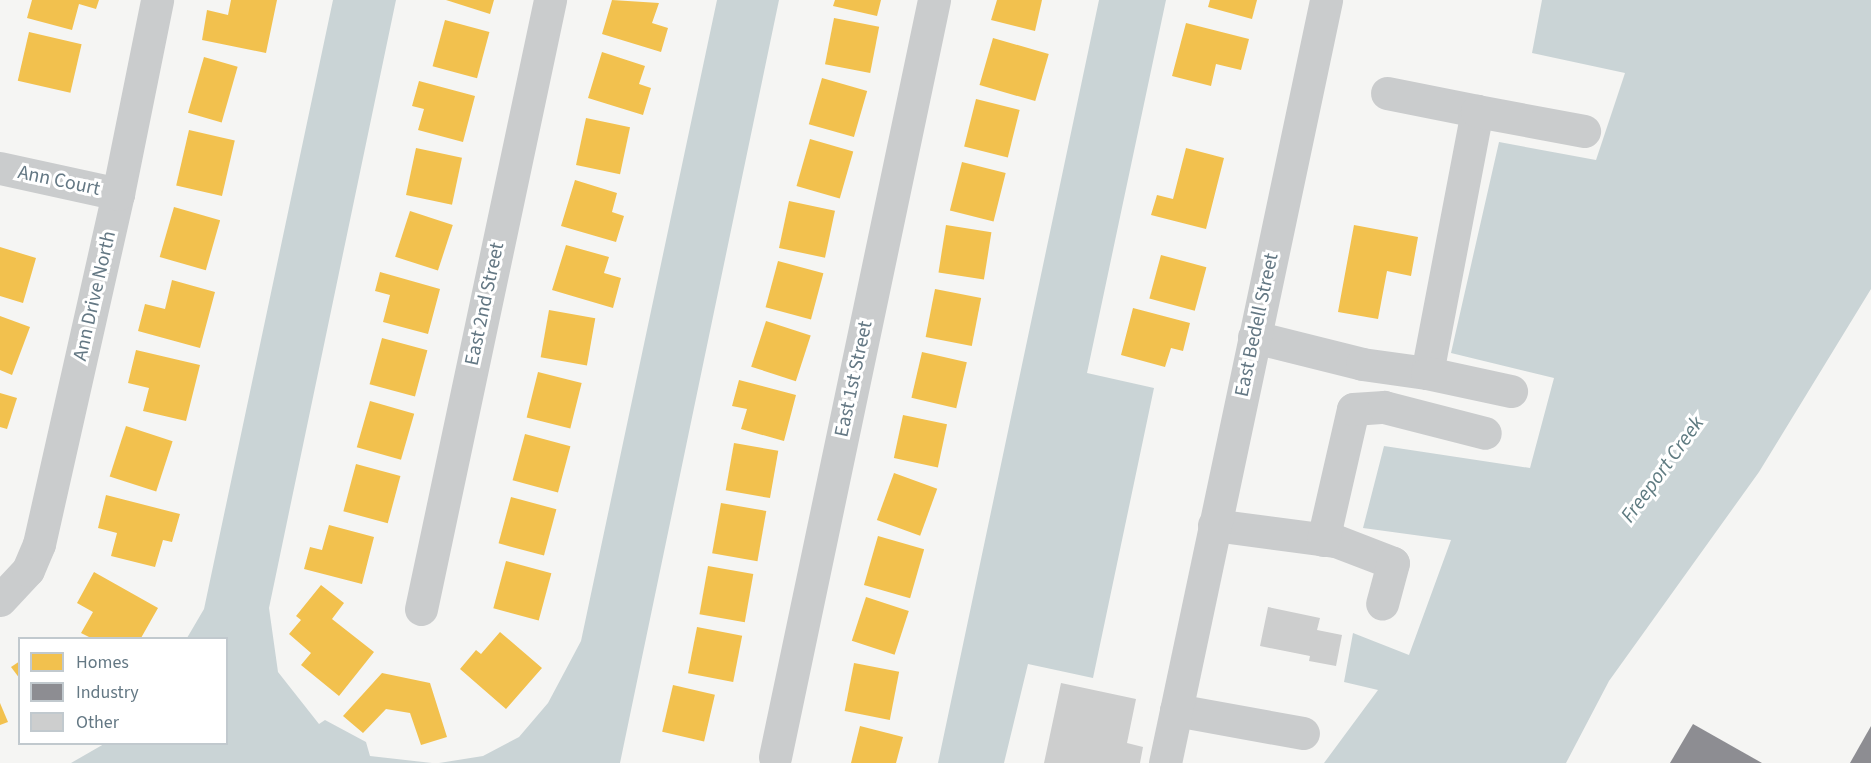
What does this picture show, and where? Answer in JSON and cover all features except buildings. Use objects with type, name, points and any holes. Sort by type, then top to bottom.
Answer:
[{"type":"street","name":"Ann Drive North","points":[[9,593],[39,544],[118,194],[157,0]]},
{"type":"street","name":"East 2nd Street","points":[[421,609],[550,0]]},
{"type":"street","name":"East 1st Street","points":[[776,758],[934,0]]},
{"type":"street","name":"East Bedell Street","points":[[1165,763],[1326,0]]},
{"type":"street","points":[[1387,93],[1584,131]]},
{"type":"street","points":[[1427,373],[1477,111]]},
{"type":"street","name":"Ann Court","points":[[0,168],[118,194]]},
{"type":"street","points":[[1254,337],[1362,364],[1427,373],[1511,391]]},
{"type":"street","points":[[1323,540],[1353,409],[1384,407],[1485,433]]},
{"type":"street","points":[[1214,525],[1323,540],[1393,563],[1382,604]]},
{"type":"street","points":[[1176,710],[1303,733]]},
{"type":"water","points":[[333,0],[396,0],[269,608],[278,672],[319,724],[325,720],[366,742],[370,756],[432,763],[71,763],[102,745],[228,745],[228,637],[188,637],[204,609]]},
{"type":"water","points":[[717,0],[779,0],[620,763],[439,763],[483,756],[519,737],[548,703],[581,641]]},
{"type":"water","points":[[1099,0],[1166,0],[1087,373],[1154,388],[1093,678],[1028,664],[1004,763],[938,763]]},
{"type":"water","name":"Freeport Creek","points":[[1542,0],[1871,0],[1871,289],[1759,472],[1609,681],[1566,763],[1324,763],[1378,690],[1344,682],[1353,633],[1409,655],[1451,540],[1363,528],[1384,446],[1530,468],[1554,378],[1451,353],[1499,142],[1596,160],[1625,73],[1532,53]]}]
